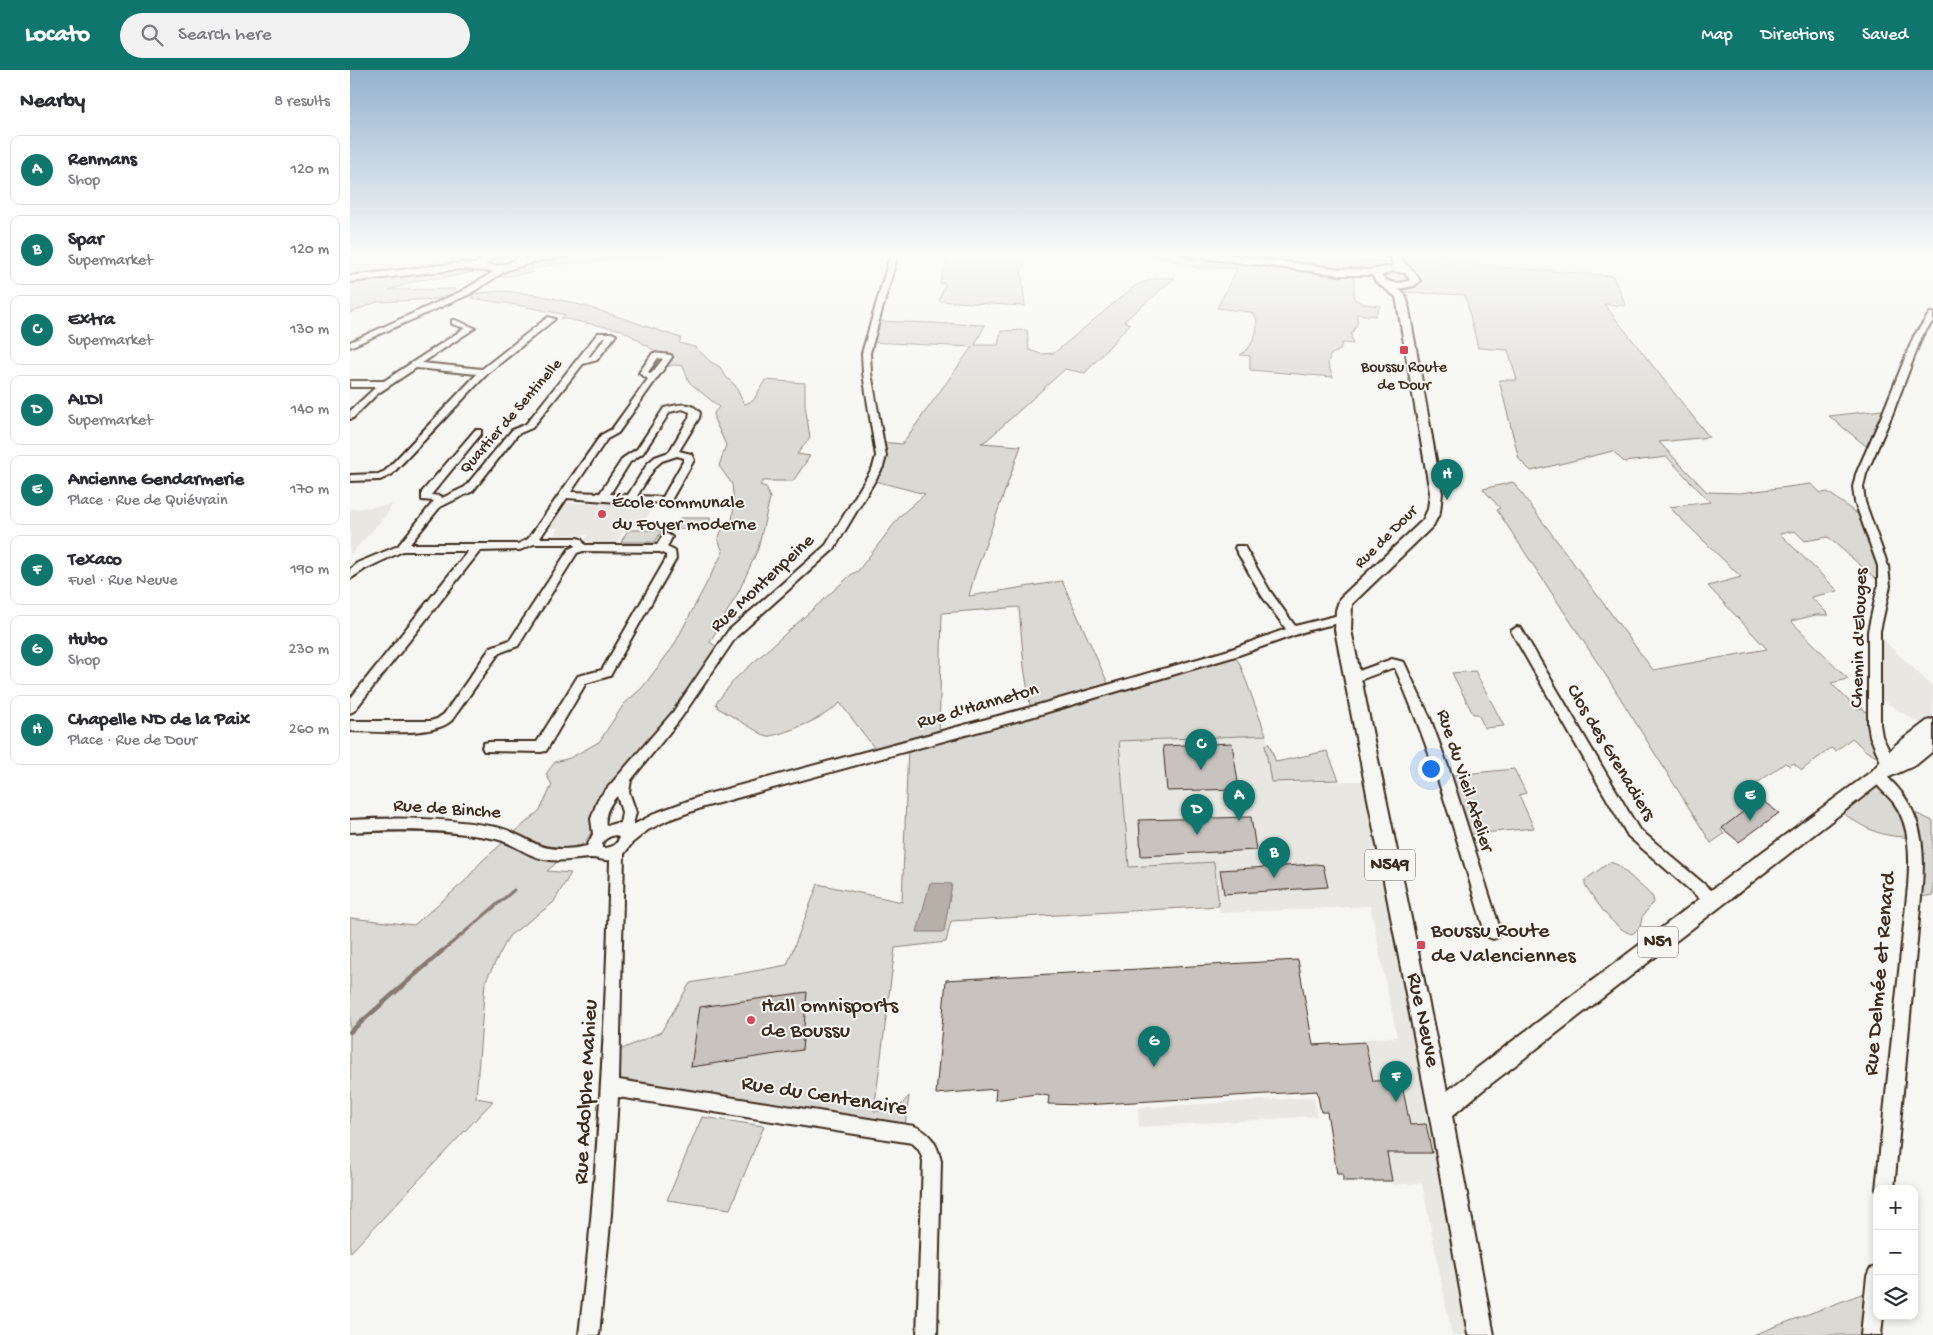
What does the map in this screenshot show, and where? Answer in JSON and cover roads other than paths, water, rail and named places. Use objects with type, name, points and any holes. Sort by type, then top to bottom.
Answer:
[{"type":"main road","name":"Rue de Dour","points":[[1343,618],[1345,602],[1428,523],[1435,508],[1436,493],[1407,312]]},
{"type":"main road","name":"Rue Neuve","points":[[1343,618],[1345,642],[1440,1112],[1481,1335]]},
{"type":"main road","name":"N51","points":[[1886,770],[1900,751],[1933,726]]},
{"type":"main road","name":"N51","points":[[1440,1112],[1475,1082],[1712,900],[1886,770],[1910,760],[1933,742]]},
{"type":"street","points":[[350,345],[423,312]]},
{"type":"street","name":"Rue Montenpeine","points":[[594,851],[594,843],[600,835],[598,818],[603,803],[677,715],[732,634],[830,547],[878,467],[881,456],[867,373],[866,353],[878,312]]},
{"type":"street","name":"Chemin d'Elouges","points":[[1886,770],[1874,724],[1874,631],[1884,586],[1883,566],[1860,502],[1858,487],[1861,474],[1887,415],[1918,336],[1933,315]]},
{"type":"street","points":[[350,478],[380,477],[388,473],[484,372],[551,319]]},
{"type":"street","points":[[350,416],[386,384],[472,328],[455,322]]},
{"type":"street","name":"Quartier de Sentinelle","points":[[402,548],[438,504],[468,489],[515,432],[529,426],[580,362]]},
{"type":"street","points":[[414,365],[484,372]]},
{"type":"street","points":[[532,541],[604,437],[615,431],[652,378]]},
{"type":"street","points":[[350,384],[386,384]]},
{"type":"street","points":[[604,496],[626,460],[640,451],[668,410],[678,406],[688,408],[695,413],[694,418],[672,454]]},
{"type":"street","name":"Quartier de Sentinelle","points":[[438,504],[439,499],[426,498],[426,494],[478,432]]},
{"type":"street","points":[[563,495],[604,496],[630,500],[666,500],[689,460],[688,456],[682,454],[660,456],[630,500]]},
{"type":"street","points":[[661,549],[667,537]]},
{"type":"street","points":[[350,575],[361,566],[402,548],[520,547],[532,541],[577,541],[582,548]]},
{"type":"street","points":[[350,708],[477,547]]},
{"type":"street","points":[[350,726],[430,726],[441,723],[448,717],[495,650],[514,643],[573,550],[582,548],[661,549],[671,553],[671,559],[606,673],[582,679],[541,748],[489,747]]},
{"type":"street","points":[[1240,548],[1266,593],[1293,631]]},
{"type":"street","name":"Rue d'Hanneton","points":[[623,841],[636,831],[666,815],[704,801],[932,740],[1188,666],[1326,620],[1343,618]]},
{"type":"street","name":"Clos des Grenadiers","points":[[1517,630],[1633,832],[1712,900]]},
{"type":"street","name":"Rue du Vieil Atelier","points":[[1352,678],[1392,663],[1400,665],[1424,718],[1493,932]]},
{"type":"street","name":"Rue Delmée et Renard","points":[[1885,1185],[1914,898],[1916,848],[1913,830],[1906,809],[1886,770]]},
{"type":"street","points":[[624,780],[622,792],[629,812],[636,816],[648,818],[666,815]]},
{"type":"street","name":"Rue Adolphe Mahieu","points":[[588,1335],[603,1194],[623,841],[629,812]]},
{"type":"street","name":"Rue de Binche","points":[[350,826],[394,825],[463,828],[512,836],[532,849],[551,855],[573,856],[594,851],[597,854],[606,855],[623,841]]},
{"type":"street","points":[[600,835],[616,829],[623,841]]},
{"type":"street","name":"Rue du Centenaire","points":[[610,1087],[914,1135],[923,1140],[929,1147],[932,1160],[926,1335]]},
{"type":"street","points":[[1871,1335],[1873,1315]]},
{"type":"waterway","points":[[440,953],[514,890]]},
{"type":"waterway","points":[[350,1032],[442,951]]},
{"type":"place","name":"Boussu Route de Dour","points":[[1404,350]]},
{"type":"place","name":"Chapelle ND de la Paix","points":[[1447,500]]},
{"type":"place","name":"École communale du Foyer moderne","points":[[602,514]]},
{"type":"place","name":"Extra","points":[[1201,770]]},
{"type":"place","name":"Renmans","points":[[1239,821]]},
{"type":"place","name":"Ancienne Gendarmerie","points":[[1750,821]]},
{"type":"place","name":"ALDI","points":[[1197,835]]},
{"type":"place","name":"Spar","points":[[1274,878]]},
{"type":"place","name":"Boussu Route de Valenciennes","points":[[1421,945]]},
{"type":"place","name":"Hall omnisports de Boussu","points":[[751,1020]]},
{"type":"place","name":"Hubo","points":[[1154,1067]]},
{"type":"place","name":"Texaco","points":[[1396,1102]]}]
